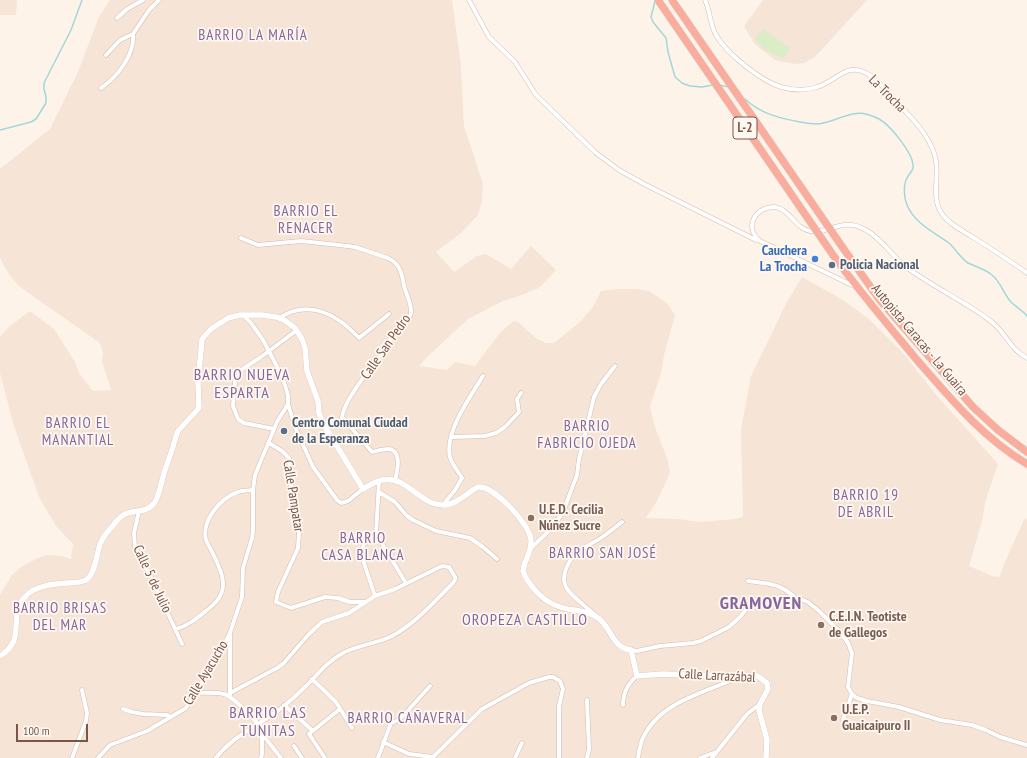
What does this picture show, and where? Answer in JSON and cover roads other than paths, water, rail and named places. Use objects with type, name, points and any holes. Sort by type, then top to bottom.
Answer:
[{"type":"highway","name":"Autopista Caracas - La Guaira","points":[[658,0],[856,287],[953,401],[972,421],[1001,446],[1027,464]]},
{"type":"highway","name":"Autopista Caracas - La Guaira","points":[[672,0],[879,299],[968,401],[998,430],[1027,452]]},
{"type":"street","points":[[117,18],[127,9],[143,0]]},
{"type":"street","points":[[101,88],[122,70],[130,50],[133,34],[149,10],[159,0]]},
{"type":"street","points":[[469,0],[489,37],[515,62],[536,95],[596,153],[619,170],[644,184],[764,244],[856,287]]},
{"type":"street","name":"La Trocha","points":[[705,0],[714,30],[724,46],[749,69],[779,87],[793,89],[815,88],[830,81],[843,72],[852,69],[864,71],[874,78],[913,120],[930,143],[936,160],[936,196],[942,214],[954,225],[1027,272]]},
{"type":"street","points":[[106,56],[120,40],[133,34]]},
{"type":"street","points":[[764,244],[754,235],[752,225],[756,215],[762,210],[771,208],[781,209],[802,228],[808,231],[823,231],[842,224],[861,227],[880,240],[908,269],[994,324],[1015,350],[1027,358]]},
{"type":"street","name":"Calle San Pedro","points":[[241,238],[258,246],[301,240],[355,247],[393,260],[400,269],[410,302],[410,316],[393,335],[384,351],[351,396],[343,411],[342,417],[372,452],[387,449],[392,450],[395,453],[398,457],[398,462],[395,481]]},
{"type":"street","points":[[279,318],[293,311],[323,311],[344,324],[359,338],[389,314]]},
{"type":"street","points":[[243,315],[256,330],[282,376],[295,427],[313,467],[337,500],[341,503],[348,501],[363,489],[383,480],[405,484],[430,502],[443,505],[453,502],[478,487],[487,489],[505,503],[524,524],[528,531],[531,541],[523,571],[526,580],[552,605],[565,609],[582,611],[596,616]]},
{"type":"street","points":[[0,656],[10,650],[15,640],[17,634],[17,611],[24,598],[34,590],[42,587],[53,584],[80,582],[88,579],[92,574],[101,543],[107,532],[121,516],[150,508],[155,502],[178,431],[199,408],[198,383],[202,339],[219,323],[233,316],[262,315],[279,318],[297,330],[303,344],[307,371],[318,401],[323,423],[363,489]]},
{"type":"street","points":[[274,429],[241,422],[238,419],[233,406],[235,381],[239,372],[297,330]]},
{"type":"street","points":[[529,551],[552,528],[563,512],[577,474],[579,459],[594,398],[601,384],[615,366]]},
{"type":"street","points":[[443,505],[462,478],[450,459],[452,438],[460,414],[483,376]]},
{"type":"street","points":[[452,438],[486,436],[500,431],[519,412],[517,399],[521,393]]},
{"type":"street","points":[[230,695],[230,633],[241,601],[243,568],[252,538],[255,475],[277,422],[288,404]]},
{"type":"street","name":"Calle Pampatar","points":[[269,443],[286,455],[290,462],[293,513],[300,533],[298,548],[278,592],[276,602],[291,608],[325,597],[338,598],[350,602],[365,602]]},
{"type":"street","points":[[379,481],[376,534],[406,583]]},
{"type":"street","points":[[176,629],[184,627],[204,613],[217,602],[222,594],[224,585],[223,578],[206,540],[206,533],[210,518],[220,504],[230,496],[242,491],[254,490]]},
{"type":"street","points":[[379,492],[395,502],[407,516],[413,520],[436,531],[470,538],[497,559]]},
{"type":"street","name":"Calle 5 de Julio","points":[[139,511],[134,533],[135,547],[152,579],[182,644]]},
{"type":"street","points":[[622,522],[598,540],[577,552],[569,562],[564,577],[565,586],[609,629],[616,644],[624,649],[637,651],[660,646],[701,641],[729,627],[754,601],[784,597],[797,598]]},
{"type":"street","points":[[375,596],[361,554],[364,544],[376,534]]},
{"type":"street","points":[[216,758],[232,742],[284,705],[325,666],[343,653],[388,638],[411,623],[455,580],[450,567],[442,566],[395,589],[375,596],[349,613],[322,622],[277,668],[230,695]]},
{"type":"street","points":[[748,581],[777,585],[783,588],[797,598],[808,602],[841,633],[848,643],[852,653],[848,683],[852,694],[861,700],[899,707],[932,718],[972,725],[1000,737],[1027,745]]},
{"type":"street","name":"Calle Ayacucho","points":[[98,758],[110,745],[147,731],[186,708],[230,633]]},
{"type":"street","points":[[623,705],[624,693],[629,683],[637,676],[631,650]]},
{"type":"street","name":"Calle Larrazábal","points":[[637,676],[663,674],[740,677],[755,675],[759,677],[767,683],[768,686],[767,693],[760,704],[760,716],[768,740],[766,758]]},
{"type":"street","points":[[383,742],[408,754],[433,757],[482,709],[529,683],[544,678],[553,677],[560,681],[563,689],[559,706],[559,758]]},
{"type":"street","points":[[638,758],[641,743],[646,733],[667,709],[740,677]]},
{"type":"street","points":[[312,679],[330,695],[352,728]]},
{"type":"street","points":[[378,758],[391,723],[399,720],[430,686]]},
{"type":"street","points":[[72,758],[86,721],[87,713],[82,690]]},
{"type":"street","points":[[195,693],[230,695],[258,724],[259,730],[281,758]]},
{"type":"street","points":[[843,720],[852,694]]},
{"type":"street","points":[[587,700],[589,749],[587,758]]},
{"type":"street","points":[[712,758],[747,714],[760,704]]},
{"type":"street","points":[[284,705],[313,731]]},
{"type":"street","points":[[123,709],[132,712],[167,715],[171,717]]},
{"type":"street","points":[[325,758],[308,734],[340,709]]},
{"type":"street","points":[[261,758],[262,733]]},
{"type":"street","points":[[515,758],[522,744]]},
{"type":"street","points":[[294,746],[302,758]]},
{"type":"street","points":[[700,758],[716,752]]},
{"type":"waterway","points":[[0,130],[31,122],[36,119],[46,103],[44,83],[71,30],[82,0]]},
{"type":"waterway","points":[[655,1],[651,17],[653,22],[666,38],[675,77],[682,83],[690,86],[702,87],[713,85]]},
{"type":"waterway","points":[[719,85],[729,87]]},
{"type":"waterway","points":[[745,99],[757,108],[771,115],[804,123],[818,124],[847,115],[861,113],[870,115],[884,122],[901,141],[913,162],[912,171],[904,188],[906,202],[910,212],[925,227],[949,243],[965,261],[992,275],[998,281],[1011,302],[1027,316]]},
{"type":"place","name":"Cauchera La Trocha","points":[[815,259]]},
{"type":"place","name":"Policia Nacional","points":[[832,265]]},
{"type":"place","name":"Centro Comunal Ciudad de la Esperanza","points":[[284,431]]},
{"type":"place","name":"U.E.D. Cecilia Núñez Sucre","points":[[531,518]]},
{"type":"place","name":"C.E.I.N. Teotiste de Gallegos","points":[[821,625]]},
{"type":"place","name":"U.E.P. Guaicaipuro II","points":[[834,718]]},
{"type":"district","name":"BARRIO LA MARÍA","points":[[253,36]]},
{"type":"district","name":"BARRIO EL RENACER","points":[[306,220]]},
{"type":"district","name":"BARRIO NUEVA ESPARTA","points":[[242,384]]},
{"type":"district","name":"BARRIO EL MANANTIAL","points":[[78,432]]},
{"type":"district","name":"BARRIO FABRICIO OJEDA","points":[[587,436]]},
{"type":"district","name":"BARRIO 19 DE ABRIL","points":[[866,504]]},
{"type":"district","name":"BARRIO CASA BLANCA","points":[[363,548]]},
{"type":"district","name":"BARRIO SAN JOSÉ","points":[[603,554]]},
{"type":"district","name":"GRAMOVEN","points":[[761,604]]},
{"type":"district","name":"BARRIO BRISAS DEL MAR","points":[[60,618]]},
{"type":"district","name":"OROPEZA CASTILLO","points":[[525,620]]},
{"type":"district","name":"BARRIO CAÑAVERAL","points":[[408,719]]},
{"type":"district","name":"BARRIO LAS TUNITAS","points":[[268,722]]}]
